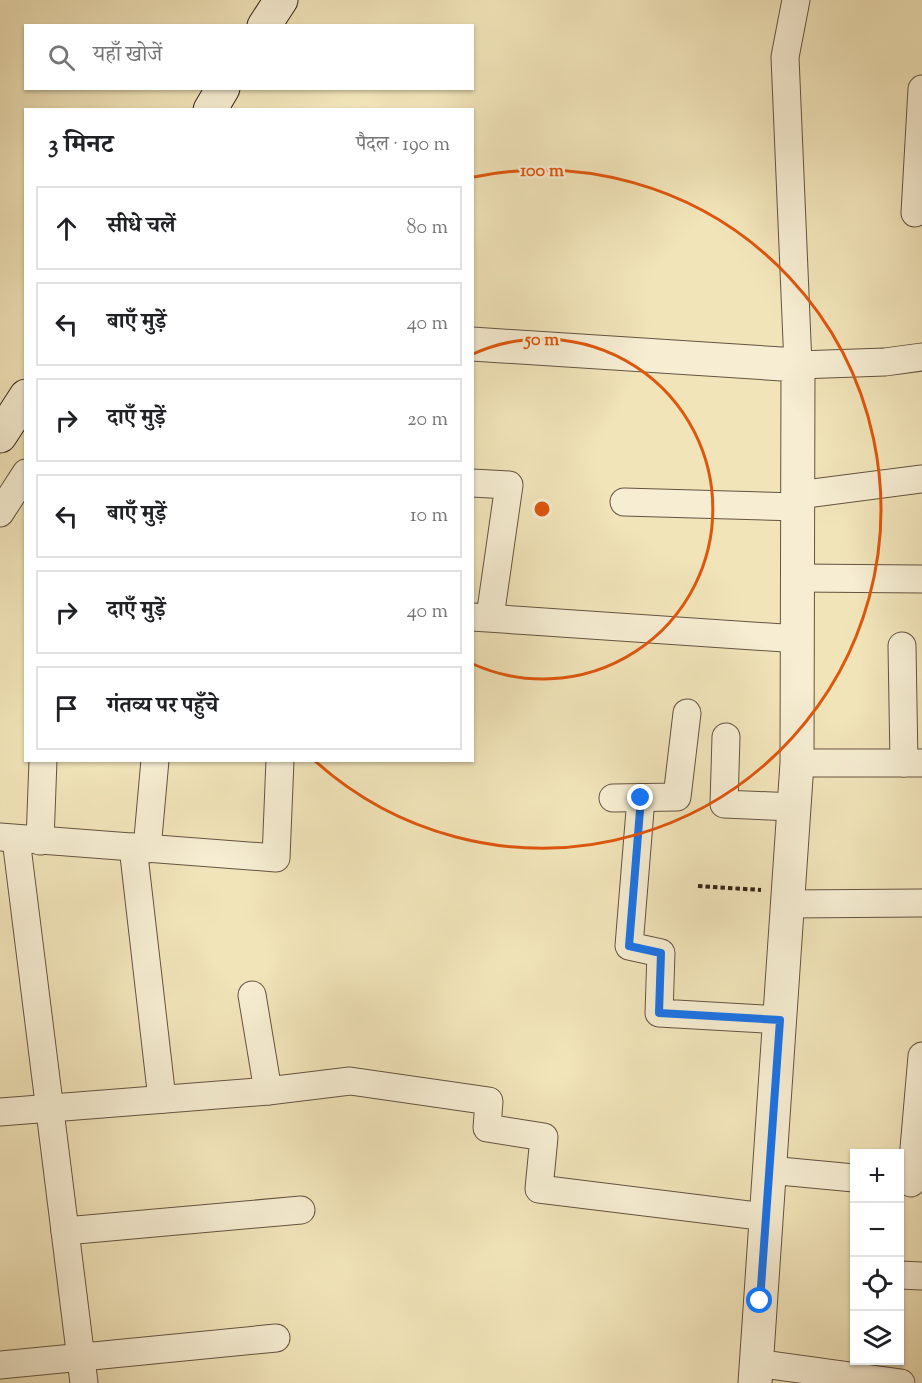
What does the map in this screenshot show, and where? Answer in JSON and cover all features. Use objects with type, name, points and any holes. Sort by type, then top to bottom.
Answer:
[{"type":"street","points":[[265,24],[281,0]]},
{"type":"street","points":[[796,0],[785,57],[798,365],[797,763],[756,1373],[901,1383]]},
{"type":"street","points":[[915,213],[922,89]]},
{"type":"street","points":[[211,108],[222,90]]},
{"type":"street","points":[[474,344],[798,365],[885,362],[922,357]]},
{"type":"street","points":[[0,436],[24,399]]},
{"type":"street","points":[[0,513],[24,476]]},
{"type":"street","points":[[624,502],[798,501],[922,479]]},
{"type":"street","points":[[474,483],[509,485],[482,617],[798,639]]},
{"type":"street","points":[[798,578],[922,579]]},
{"type":"street","points":[[797,763],[913,763],[902,646]]},
{"type":"street","points":[[613,798],[676,797],[687,713]]},
{"type":"street","points":[[726,737],[724,804],[794,807]]},
{"type":"street","points":[[42,762],[19,839],[83,1370]]},
{"type":"street","points":[[155,762],[140,848],[162,1099]]},
{"type":"street","points":[[19,839],[276,858],[280,762]]},
{"type":"street","points":[[641,798],[629,946],[661,953],[659,1013],[780,1020]]},
{"type":"street","points":[[789,898],[922,903]]},
{"type":"street","points":[[252,995],[268,1090]]},
{"type":"street","points":[[911,1183],[922,1056]]},
{"type":"street","points":[[0,1112],[350,1081],[489,1101],[487,1128],[544,1137],[539,1189],[766,1216]]},
{"type":"street","points":[[769,1170],[850,1178]]},
{"type":"street","points":[[65,1231],[301,1210]]},
{"type":"street","points":[[904,1275],[922,1276]]},
{"type":"street","points":[[0,1365],[83,1370],[276,1338]]},
{"type":"path","points":[[698,886],[789,898]]},
{"type":"route","points":[[641,798],[629,946],[661,953],[659,1013],[780,1020],[760,1301]]}]
